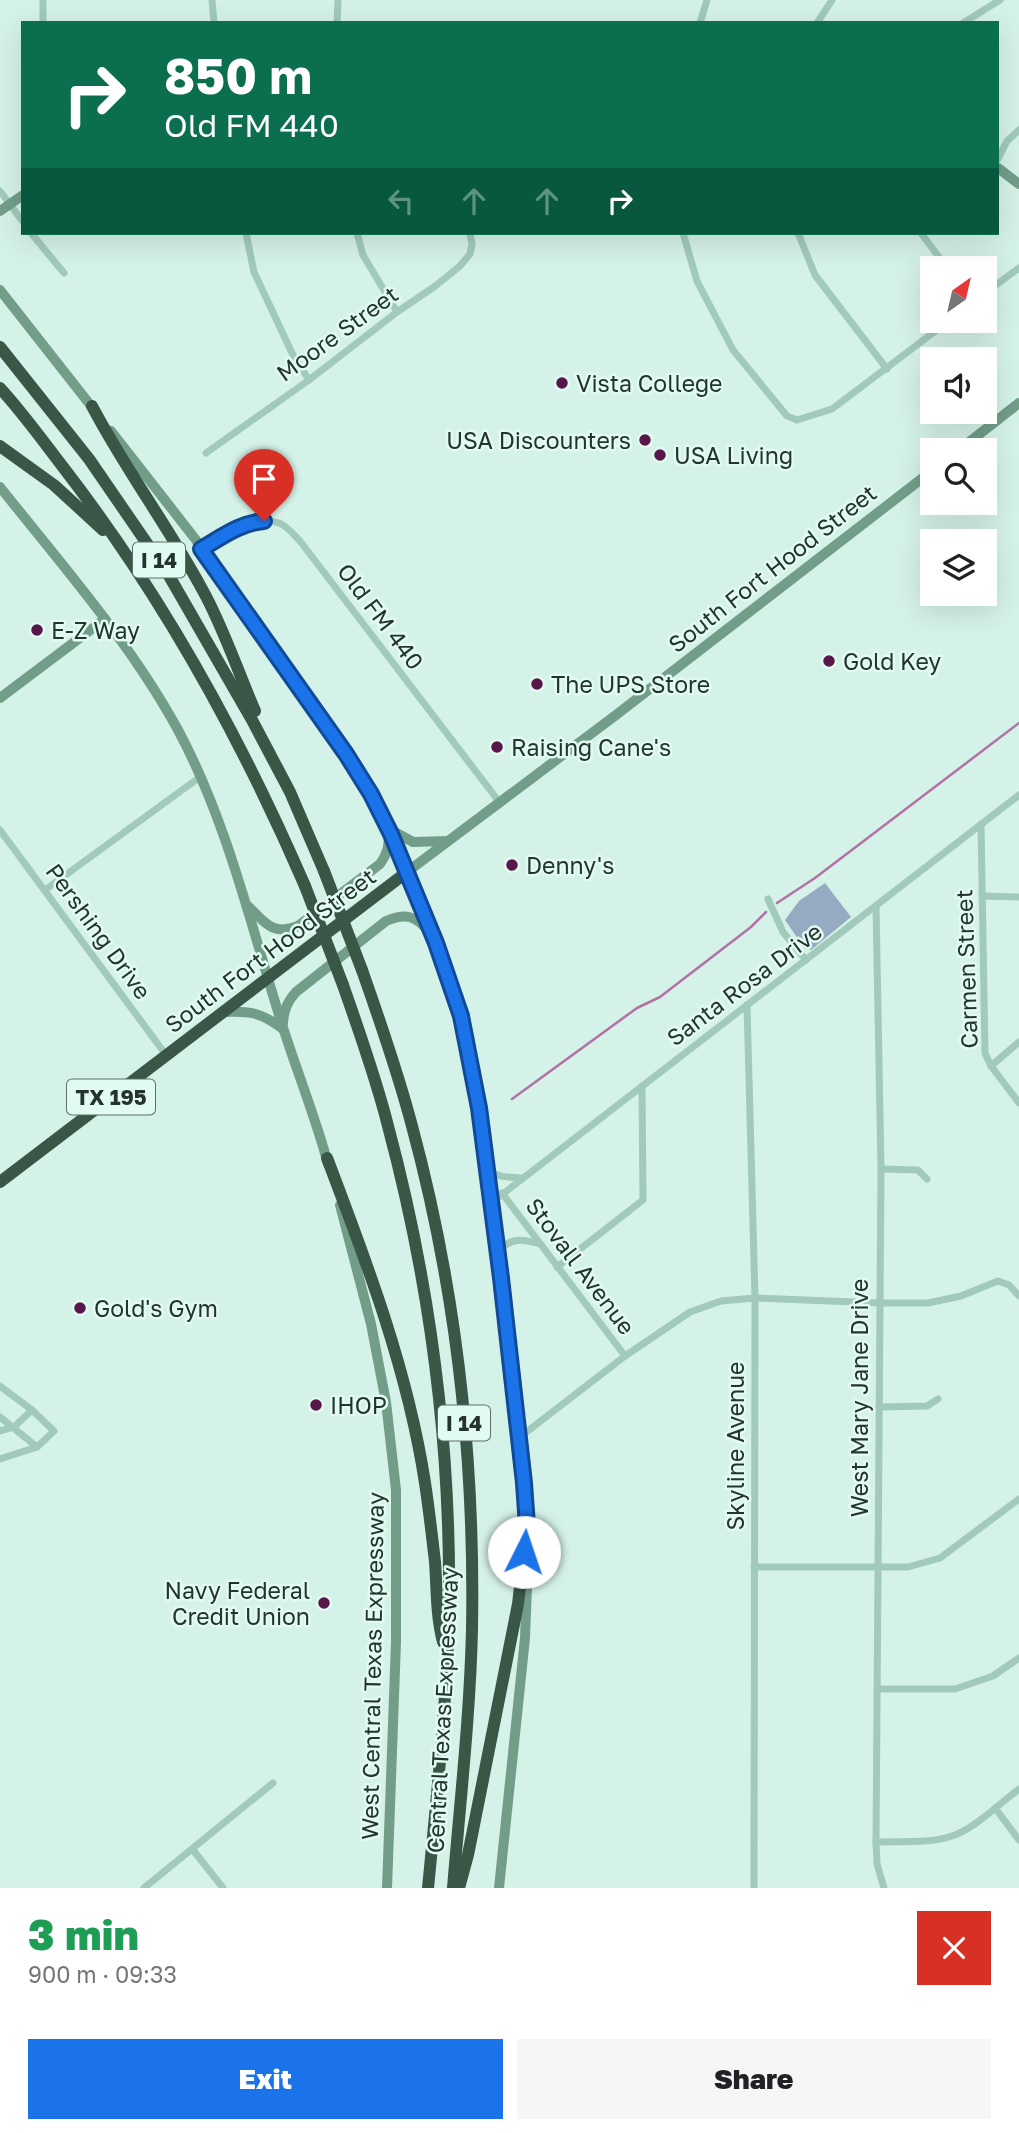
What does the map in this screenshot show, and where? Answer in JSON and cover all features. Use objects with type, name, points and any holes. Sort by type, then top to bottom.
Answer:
[{"type":"highway","name":"Central Texas Expressway","points":[[0,347],[89,458],[145,538],[198,625],[290,792],[362,970],[412,1126],[443,1259],[456,1342],[467,1443],[472,1547],[472,1630],[453,1888]]},
{"type":"highway","name":"Central Texas Expressway","points":[[0,388],[85,495],[120,544],[230,730],[267,800],[305,886],[343,985],[388,1124],[405,1194],[427,1309],[445,1458],[449,1565],[447,1658],[428,1888]]},
{"type":"highway","points":[[92,406],[114,448],[142,488],[204,591],[290,792]]},
{"type":"highway","points":[[0,446],[54,485],[120,544]]},
{"type":"highway","name":"South Fort Hood Street","points":[[0,1182],[407,872]]},
{"type":"highway","points":[[327,1158],[358,1239],[410,1412],[425,1482],[435,1561],[439,1627],[447,1658]]},
{"type":"highway","points":[[459,1888],[518,1604],[527,1526]]},
{"type":"main road","points":[[999,169],[1019,184]]},
{"type":"main road","points":[[4,208],[21,195]]},
{"type":"main road","points":[[0,290],[201,549],[346,754],[371,794],[407,872],[436,943],[461,1016],[479,1108],[498,1252],[520,1437],[527,1526],[526,1638],[499,1888]]},
{"type":"main road","points":[[974,438],[1019,403]]},
{"type":"main road","name":"South Fort Hood Street","points":[[407,872],[699,652],[920,480]]},
{"type":"main road","name":"West Central Texas Expressway","points":[[0,487],[140,668],[178,731],[200,777],[222,834],[283,1030],[327,1158],[371,1323],[388,1415],[396,1490],[396,1642],[387,1888]]},
{"type":"main road","points":[[0,698],[104,619]]},
{"type":"main road","points":[[388,829],[413,842],[448,841]]},
{"type":"main road","points":[[245,903],[275,930],[298,926],[380,864],[389,845],[388,829]]},
{"type":"main road","points":[[283,1030],[288,1000],[386,921],[398,916],[410,917],[420,922],[436,943]]},
{"type":"main road","points":[[223,1012],[248,1011],[265,1016],[283,1030]]},
{"type":"street","points":[[43,21],[44,0]]},
{"type":"street","points":[[212,0],[214,21]]},
{"type":"street","points":[[337,21],[338,0]]},
{"type":"street","points":[[701,21],[707,0]]},
{"type":"street","points":[[818,21],[832,0]]},
{"type":"street","points":[[966,21],[1000,0]]},
{"type":"street","points":[[999,157],[1007,141],[1019,130]]},
{"type":"street","points":[[0,191],[4,208],[21,221]]},
{"type":"street","points":[[33,235],[64,273]]},
{"type":"street","points":[[246,235],[254,272],[292,353],[309,380]]},
{"type":"street","points":[[358,235],[363,255],[397,312]]},
{"type":"street","name":"Moore Street","points":[[206,453],[309,380],[460,266],[470,254],[470,235]]},
{"type":"street","points":[[683,235],[697,281],[733,350],[787,416],[797,420],[832,409],[933,333]]},
{"type":"street","points":[[799,235],[815,275],[887,369]]},
{"type":"street","points":[[922,235],[938,256]]},
{"type":"street","points":[[998,283],[1019,268]]},
{"type":"street","name":"Old FM 440","points":[[201,549],[236,528],[253,522],[280,523],[289,530],[500,803]]},
{"type":"street","points":[[45,890],[200,777]]},
{"type":"street","name":"Santa Rosa Drive","points":[[491,1203],[1019,795]]},
{"type":"street","name":"Carmen Street","points":[[981,824],[985,1053],[991,1066],[1019,1103]]},
{"type":"street","name":"Pershing Drive","points":[[0,830],[166,1055]]},
{"type":"street","points":[[982,896],[1019,897]]},
{"type":"street","points":[[768,899],[783,932],[806,960]]},
{"type":"street","name":"West Mary Jane Drive","points":[[876,906],[881,1169],[876,1842],[877,1864],[884,1888]]},
{"type":"street","name":"Skyline Avenue","points":[[747,1004],[755,1298],[754,1888]]},
{"type":"street","points":[[991,1066],[1019,1042]]},
{"type":"street","points":[[557,1267],[643,1200],[642,1086]]},
{"type":"street","points":[[487,1169],[502,1177],[522,1178]]},
{"type":"street","points":[[881,1169],[918,1170],[927,1179]]},
{"type":"street","name":"Stovall Avenue","points":[[502,1193],[625,1356],[520,1437]]},
{"type":"street","points":[[498,1252],[504,1244],[512,1240],[540,1244]]},
{"type":"street","points":[[625,1356],[690,1312],[721,1301],[755,1298],[928,1303],[961,1296],[998,1281],[1019,1296]]},
{"type":"street","points":[[0,1386],[54,1431],[37,1447],[0,1459]]},
{"type":"street","points":[[879,1407],[927,1406],[938,1399]]},
{"type":"street","points":[[0,1431],[13,1427],[32,1410]]},
{"type":"street","points":[[0,1417],[37,1447]]},
{"type":"street","points":[[754,1567],[908,1567],[940,1558],[1019,1499]]},
{"type":"street","points":[[877,1689],[955,1689],[993,1676],[1019,1658]]},
{"type":"street","points":[[144,1888],[273,1783]]},
{"type":"street","points":[[876,1842],[933,1840],[954,1836],[1019,1789]]},
{"type":"street","points":[[995,1808],[1019,1840]]},
{"type":"street","points":[[193,1850],[223,1888]]},
{"type":"shaded area","points":[[825,883],[851,917],[811,950],[805,949],[785,920],[799,901]]},
{"type":"waterway","points":[[777,903],[815,878],[1019,723]]},
{"type":"waterway","points":[[512,1099],[637,1008],[660,997],[751,927],[766,912]]},
{"type":"place","name":"Vista College","points":[[562,383]]},
{"type":"place","name":"USA Discounters","points":[[645,440]]},
{"type":"place","name":"USA Living","points":[[660,455]]},
{"type":"place","name":"E-Z Way","points":[[37,630]]},
{"type":"place","name":"Gold Key","points":[[829,661]]},
{"type":"place","name":"The UPS Store","points":[[537,684]]},
{"type":"place","name":"Raising Cane's","points":[[497,747]]},
{"type":"place","name":"Denny's","points":[[512,865]]},
{"type":"place","name":"Gold's Gym","points":[[80,1308]]},
{"type":"place","name":"IHOP","points":[[316,1405]]},
{"type":"place","name":"Navy Federal Credit Union","points":[[324,1603]]},
{"type":"route","points":[[264,521],[236,528],[201,549],[283,663],[371,794],[391,834],[436,943],[461,1016],[479,1108],[520,1437],[527,1526],[524,1552]]}]
